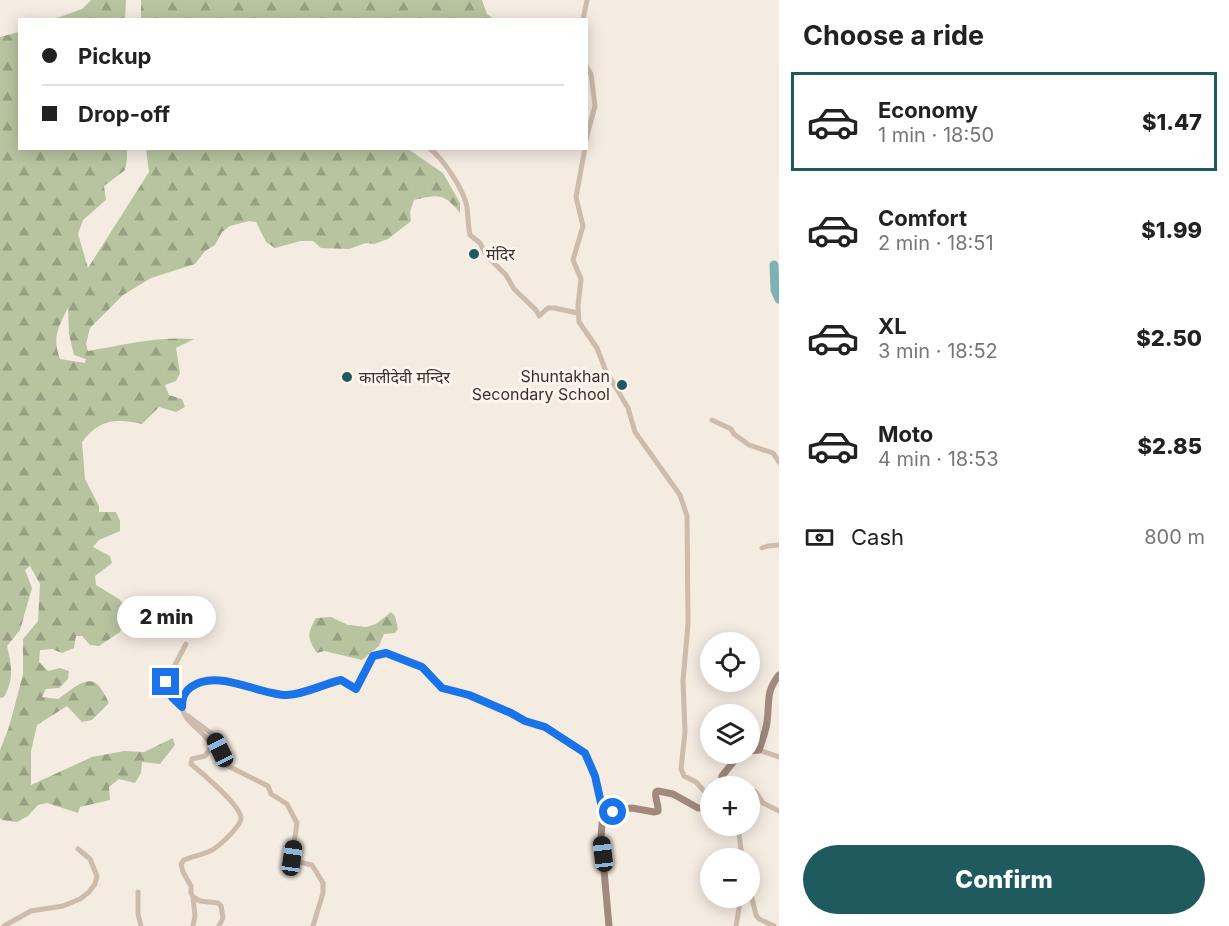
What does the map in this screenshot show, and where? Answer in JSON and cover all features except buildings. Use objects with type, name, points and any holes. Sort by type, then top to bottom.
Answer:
[{"type":"street","points":[[583,18],[587,0]]},
{"type":"street","points":[[588,69],[591,74],[595,106],[588,132]]},
{"type":"street","points":[[431,150],[445,163],[467,205],[470,235],[480,243],[486,255],[506,275],[514,289],[536,310],[539,316],[548,308],[578,313]]},
{"type":"street","points":[[585,150],[576,197],[583,226],[573,260],[581,279],[579,322],[597,348],[605,369],[628,408],[635,432],[680,495],[687,516],[688,624],[684,681],[685,732],[681,769],[684,776],[700,787]]},
{"type":"street","points":[[712,420],[731,429],[749,445],[773,453],[779,462]]},
{"type":"street","points":[[762,548],[779,545]]},
{"type":"street","points":[[186,644],[166,682],[168,693],[183,710],[212,734],[228,766],[267,786],[271,794],[287,804],[297,823],[292,858],[295,861],[312,865],[323,883],[323,893],[314,926]]},
{"type":"street","points":[[193,926],[195,916],[191,886],[181,864],[184,860],[212,850],[228,837],[241,818],[237,808],[191,764],[192,759],[204,756],[212,746],[192,725],[183,710],[182,699],[186,690],[206,680],[237,683],[256,690],[285,695],[305,693],[341,680],[356,689],[373,656],[386,653],[422,667],[442,688],[469,695],[525,721],[545,727],[585,753],[595,776],[603,812],[601,837],[609,926]]},
{"type":"street","points":[[760,747],[767,723],[768,695],[771,685],[779,675]]},
{"type":"street","points":[[760,750],[779,757]]},
{"type":"street","points":[[722,776],[732,764]]},
{"type":"street","points":[[603,812],[632,808],[658,811],[655,795],[658,791],[673,794],[700,808]]},
{"type":"street","points":[[760,798],[763,803],[779,811]]},
{"type":"street","points":[[4,926],[31,911],[63,906],[80,899],[89,892],[97,876],[90,859],[78,849]]},
{"type":"street","points":[[138,892],[138,914],[141,926]]},
{"type":"street","points":[[193,897],[200,901],[218,903],[221,906],[223,918],[219,926]]},
{"type":"street","points":[[736,926],[739,908]]},
{"type":"street","points":[[754,908],[759,919],[774,926]]},
{"type":"green space","points":[[91,0],[126,0],[125,18],[57,18],[82,9]]},
{"type":"green space","points":[[141,0],[482,0],[487,14],[493,18],[141,18]]},
{"type":"green space","points":[[18,32],[18,150],[127,150],[125,170],[104,186],[106,200],[83,220],[78,234],[88,268],[149,172],[146,150],[409,150],[443,173],[460,203],[460,213],[444,198],[435,196],[414,200],[410,212],[411,221],[388,239],[349,249],[321,248],[313,241],[300,241],[275,248],[266,242],[256,222],[249,221],[230,226],[222,232],[215,245],[205,251],[195,264],[151,278],[123,295],[90,328],[86,344],[88,351],[154,340],[194,339],[176,348],[180,373],[176,381],[165,385],[169,395],[182,399],[185,407],[176,412],[159,407],[142,424],[124,421],[109,422],[88,434],[82,442],[85,479],[99,506],[99,512],[116,512],[120,521],[120,531],[99,540],[93,547],[110,556],[112,563],[95,576],[96,585],[119,599],[128,609],[120,632],[99,646],[90,645],[82,636],[76,636],[74,648],[62,653],[52,649],[40,650],[39,662],[48,671],[60,668],[69,671],[68,679],[59,688],[46,689],[42,697],[58,699],[78,685],[90,681],[99,686],[109,703],[92,720],[82,722],[67,706],[37,725],[31,751],[31,785],[92,757],[124,751],[144,752],[173,738],[175,745],[160,764],[142,762],[141,773],[135,783],[119,779],[109,787],[110,800],[80,807],[78,813],[47,803],[38,805],[28,816],[17,822],[0,818],[0,750],[9,727],[23,674],[23,639],[38,621],[40,584],[30,566],[25,570],[32,588],[20,630],[7,646],[11,678],[4,697],[0,698],[0,37]],"holes":[[[68,308],[69,334],[74,355],[86,359],[85,363],[60,359],[56,345],[57,333]]]},
{"type":"green space","points":[[391,612],[395,616],[398,629],[395,633],[384,634],[379,646],[362,660],[324,651],[317,653],[311,643],[310,632],[316,618],[331,617],[348,625],[366,627],[376,624]]},
{"type":"waterway","points":[[774,265],[775,290],[779,299]]},
{"type":"place","name":"मंदिर","points":[[474,254]]},
{"type":"place","name":"कालीदेवी मन्दिर","points":[[347,377]]},
{"type":"place","name":"Shuntakhan Secondary School","points":[[622,385]]},
{"type":"route","points":[[166,682],[168,693],[182,707],[182,699],[186,690],[206,680],[237,683],[256,690],[285,695],[305,693],[341,680],[356,689],[373,656],[386,653],[422,667],[442,688],[469,695],[525,721],[545,727],[585,753],[595,776],[603,812],[613,812]]}]
